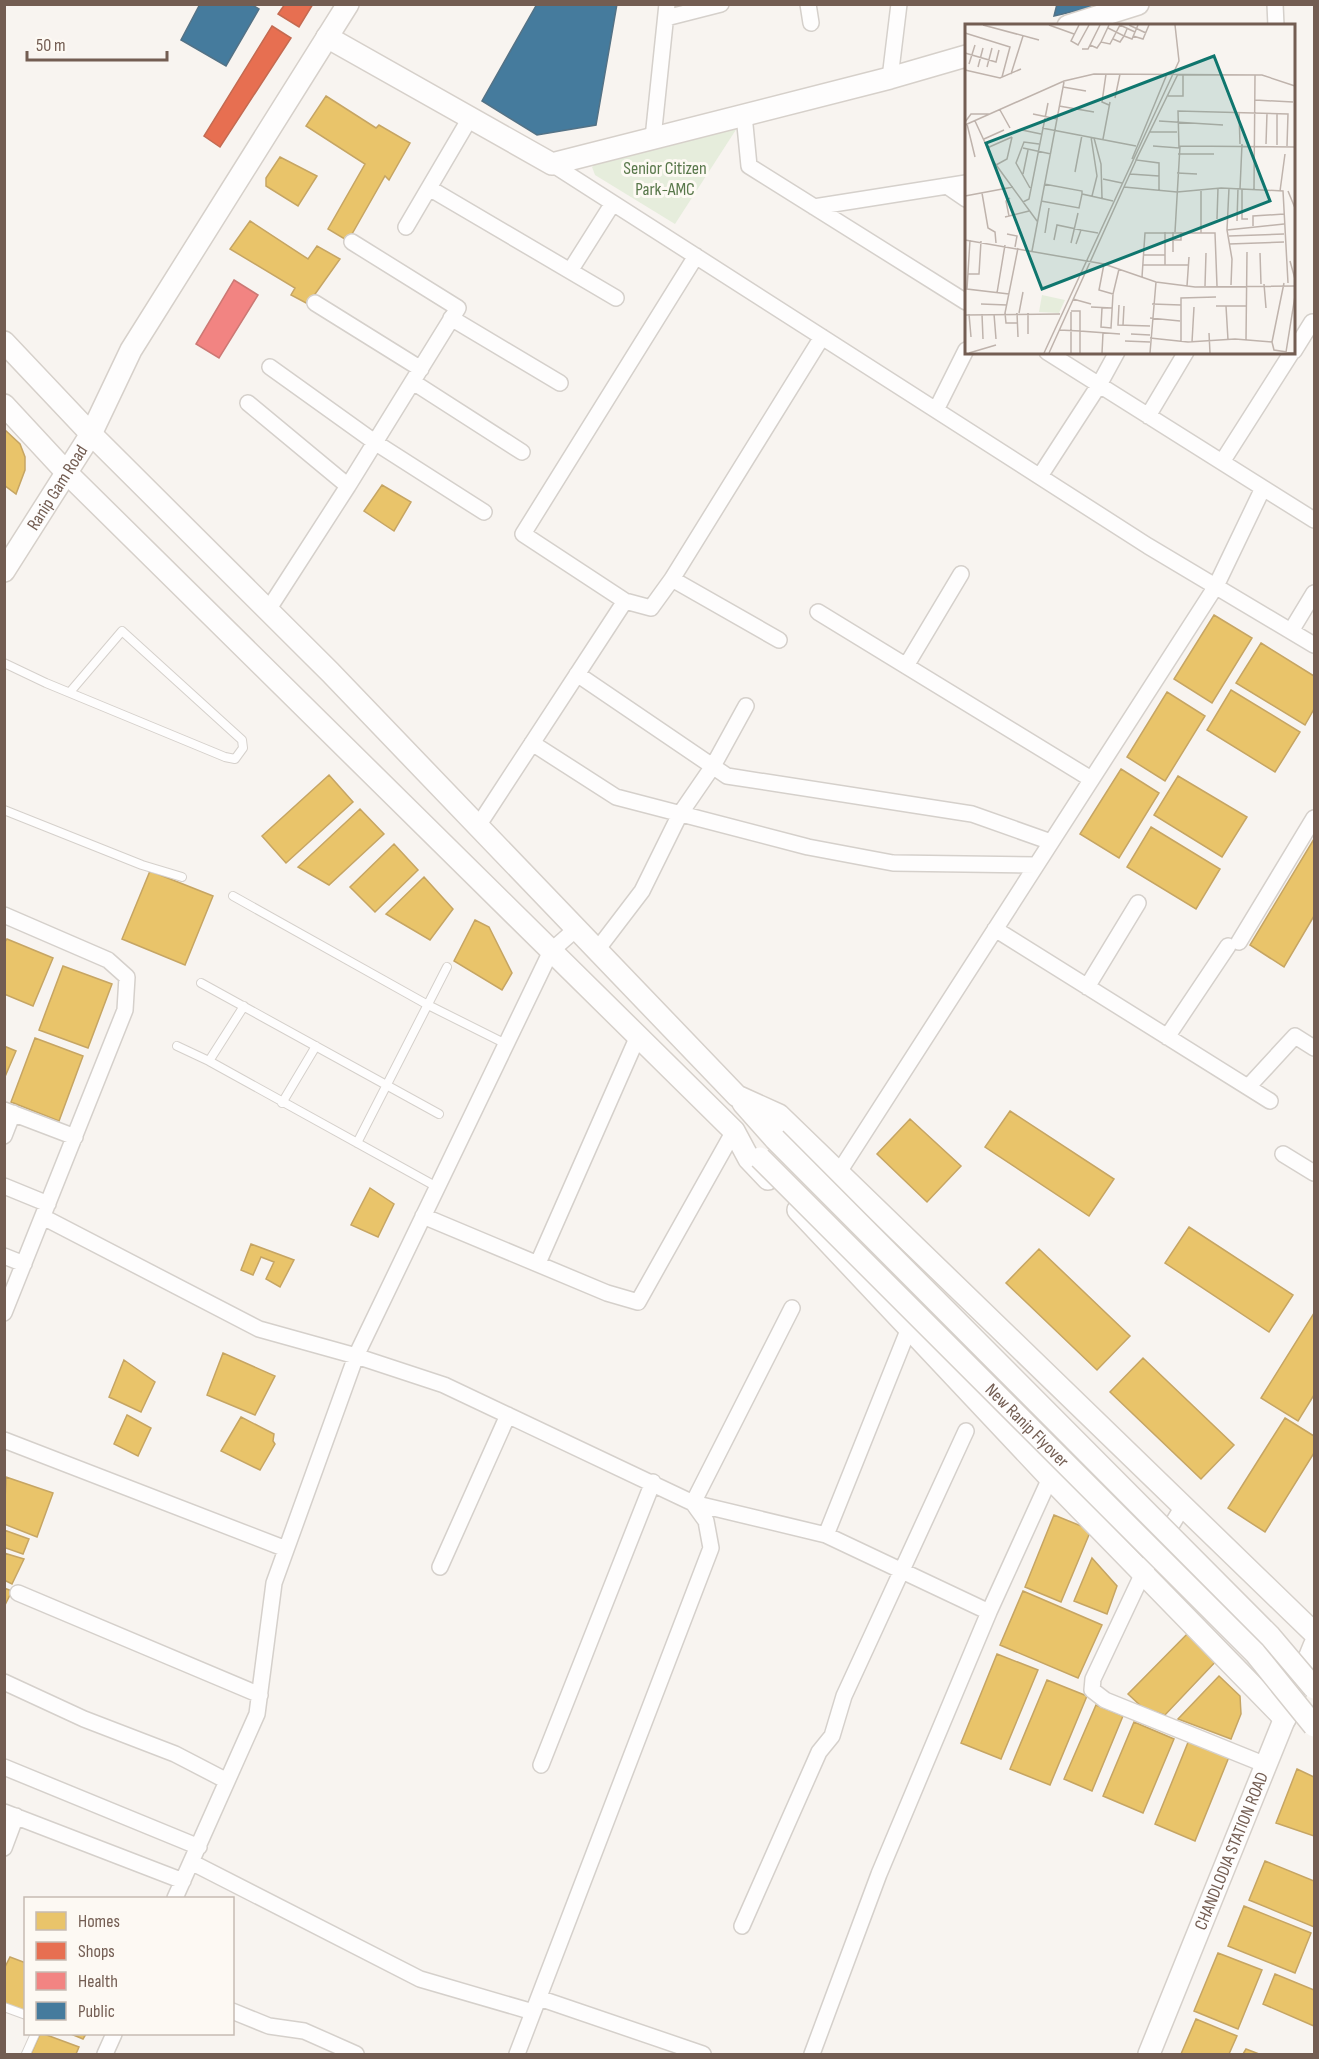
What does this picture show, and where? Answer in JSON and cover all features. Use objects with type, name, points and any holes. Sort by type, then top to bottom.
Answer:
[{"type":"main road","name":"Ranip Gam Road","points":[[6,568],[68,474],[91,434],[131,350],[348,4]]},
{"type":"main road","points":[[1081,24],[1113,19],[1138,4]]},
{"type":"main road","points":[[327,37],[552,164],[890,78],[965,56]]},
{"type":"main road","name":"New Ranip Flyover","points":[[4,342],[91,434],[330,672],[737,1096],[775,1139],[1270,1636],[1314,1688]]},
{"type":"main road","name":"New Ranip Flyover","points":[[4,405],[68,474],[734,1131],[1255,1653],[1314,1726]]},
{"type":"main road","points":[[737,1096],[779,1115],[1314,1633]]},
{"type":"main road","points":[[734,1131],[749,1159],[1050,1478],[1285,1719]]},
{"type":"main road","name":"CHANDLODIA STATION ROAD","points":[[1149,2055],[1314,1646]]},
{"type":"street","points":[[654,138],[667,11],[721,4]]},
{"type":"street","points":[[808,4],[811,23]]},
{"type":"street","points":[[890,78],[899,4]]},
{"type":"street","points":[[1275,4],[1276,24]]},
{"type":"street","points":[[744,115],[748,166],[965,301]]},
{"type":"street","points":[[406,227],[470,118]]},
{"type":"street","points":[[552,164],[1040,477],[1314,645]]},
{"type":"street","points":[[814,207],[965,183]]},
{"type":"street","points":[[947,186],[965,198]]},
{"type":"street","points":[[429,188],[616,298]]},
{"type":"street","points":[[570,271],[613,202]]},
{"type":"street","points":[[268,610],[376,443],[458,308],[352,242]]},
{"type":"street","points":[[696,256],[523,534],[625,601],[651,608],[672,579],[822,337]]},
{"type":"street","points":[[315,303],[422,369]]},
{"type":"street","points":[[452,318],[560,383]]},
{"type":"street","points":[[1295,349],[1312,322]]},
{"type":"street","points":[[936,410],[965,352]]},
{"type":"street","points":[[1050,354],[1314,520]]},
{"type":"street","points":[[1040,477],[1099,385],[1116,354]]},
{"type":"street","points":[[1148,416],[1185,354]]},
{"type":"street","points":[[1222,462],[1292,354]]},
{"type":"street","points":[[270,368],[376,443],[484,512]]},
{"type":"street","points":[[413,382],[522,452]]},
{"type":"street","points":[[248,403],[348,486]]},
{"type":"street","points":[[839,1172],[1216,586],[1263,488]]},
{"type":"street","points":[[906,666],[961,574]]},
{"type":"street","points":[[672,579],[779,640]]},
{"type":"street","points":[[1291,631],[1314,593]]},
{"type":"street","points":[[478,826],[625,601]]},
{"type":"street","points":[[818,612],[1091,780]]},
{"type":"street","points":[[577,674],[727,776],[972,814],[1051,842]]},
{"type":"street","points":[[597,950],[642,891],[680,814],[713,766],[746,706]]},
{"type":"street","points":[[532,742],[616,798],[808,847],[893,863],[1036,865]]},
{"type":"street","points":[[1167,1037],[1234,944],[1314,818]]},
{"type":"street","points":[[1087,987],[1138,903]]},
{"type":"street","points":[[4,915],[108,960],[127,977],[125,1010],[4,1313]]},
{"type":"street","points":[[176,1897],[258,1714],[274,1583],[356,1356],[551,951],[576,928]]},
{"type":"street","points":[[995,929],[1270,1101]]},
{"type":"street","points":[[538,1263],[638,1036]]},
{"type":"street","points":[[1248,1087],[1295,1036],[1314,1048]]},
{"type":"street","points":[[4,1136],[9,1112],[75,1137]]},
{"type":"street","points":[[423,1216],[607,1293],[638,1302],[734,1131]]},
{"type":"street","points":[[1283,1154],[1314,1173]]},
{"type":"street","points":[[4,1186],[259,1329],[356,1356],[444,1385],[653,1482],[693,1503],[826,1535],[989,1612]]},
{"type":"street","points":[[4,1256],[24,1264]]},
{"type":"street","points":[[693,1503],[792,1308]]},
{"type":"street","points":[[826,1535],[909,1328]]},
{"type":"street","points":[[440,1567],[508,1415]]},
{"type":"street","points":[[742,1926],[819,1752],[832,1736],[844,1696],[966,1431]]},
{"type":"street","points":[[4,1440],[286,1549]]},
{"type":"street","points":[[812,2055],[879,1874],[989,1612],[1050,1478]]},
{"type":"street","points":[[541,1765],[653,1482]]},
{"type":"street","points":[[517,2055],[711,1548],[706,1521],[693,1503]]},
{"type":"street","points":[[1183,1506],[1143,1573],[1093,1679],[1092,1690],[1105,1700],[1266,1764]]},
{"type":"street","points":[[18,1593],[260,1695]]},
{"type":"street","points":[[4,1682],[84,1719],[175,1754],[227,1781]]},
{"type":"street","points":[[4,1767],[199,1846]]},
{"type":"street","points":[[4,1848],[10,1814],[183,1881]]},
{"type":"street","points":[[191,1862],[420,1978],[536,2005],[703,2055]]},
{"type":"street","points":[[234,2012],[269,2026],[303,2031],[356,2055]]},
{"type":"street","points":[[105,2055],[114,2035]]},
{"type":"lane","points":[[4,663],[70,693],[225,757],[235,759],[243,748],[242,740],[122,631],[70,693]]},
{"type":"lane","points":[[4,810],[142,864],[182,877]]},
{"type":"lane","points":[[233,896],[428,1005],[506,1044]]},
{"type":"lane","points":[[357,1143],[447,967]]},
{"type":"lane","points":[[201,983],[439,1113]]},
{"type":"lane","points":[[209,1062],[244,1006]]},
{"type":"lane","points":[[177,1046],[437,1186]]},
{"type":"lane","points":[[282,1103],[316,1046]]},
{"type":"lane","points":[[4,2007],[24,2015]]},
{"type":"lane","points":[[26,2055],[35,2035]]},
{"type":"green space","name":"Senior Citizen Park-AMC","points":[[739,125],[675,224],[595,175],[592,167],[598,161]]},
{"type":"building: Homes","points":[[326,96],[376,128],[379,125],[410,143],[389,180],[385,176],[348,241],[328,229],[365,164],[306,126]]},
{"type":"building: Homes","points":[[280,157],[317,176],[298,206],[266,186],[266,178]]},
{"type":"building: Homes","points":[[250,221],[308,259],[317,246],[340,259],[308,304],[291,295],[295,288],[230,249]]},
{"type":"building: Homes","points":[[4,429],[20,444],[25,457],[25,470],[16,494],[4,485]]},
{"type":"building: Homes","points":[[382,485],[411,502],[394,531],[364,511]]},
{"type":"building: Homes","points":[[1214,615],[1252,638],[1212,703],[1174,679]]},
{"type":"building: Homes","points":[[1261,643],[1314,676],[1314,709],[1305,725],[1236,683]]},
{"type":"building: Homes","points":[[1231,690],[1300,732],[1275,772],[1207,730]]},
{"type":"building: Homes","points":[[1167,692],[1205,716],[1165,781],[1127,757]]},
{"type":"building: Homes","points":[[1121,769],[1159,793],[1119,858],[1080,834]]},
{"type":"building: Homes","points":[[329,775],[353,802],[286,863],[262,836]]},
{"type":"building: Homes","points":[[1178,776],[1247,817],[1222,857],[1154,815]]},
{"type":"building: Homes","points":[[360,809],[384,834],[329,885],[298,867]]},
{"type":"building: Homes","points":[[1151,827],[1220,869],[1196,909],[1127,867]]},
{"type":"building: Homes","points":[[1314,839],[1314,916],[1284,967],[1250,945]]},
{"type":"building: Homes","points":[[394,844],[418,870],[375,912],[350,887]]},
{"type":"building: Homes","points":[[150,871],[213,896],[185,965],[122,939]]},
{"type":"building: Homes","points":[[424,877],[453,909],[430,940],[386,914]]},
{"type":"building: Homes","points":[[475,920],[489,927],[512,973],[502,990],[454,961]]},
{"type":"building: Homes","points":[[7,939],[53,958],[33,1006],[4,994],[4,943]]},
{"type":"building: Homes","points":[[63,966],[112,984],[88,1048],[39,1030]]},
{"type":"building: Homes","points":[[35,1038],[83,1056],[59,1121],[11,1102]]},
{"type":"building: Homes","points":[[4,1046],[16,1051],[4,1079]]},
{"type":"building: Homes","points":[[1010,1111],[1114,1179],[1089,1216],[985,1147]]},
{"type":"building: Homes","points":[[910,1119],[961,1166],[927,1202],[877,1154]]},
{"type":"building: Homes","points":[[370,1188],[394,1204],[378,1237],[351,1225]]},
{"type":"building: Homes","points":[[1189,1227],[1293,1295],[1269,1332],[1165,1263]]},
{"type":"building: Homes","points":[[251,1244],[294,1260],[280,1287],[266,1279],[274,1262],[261,1257],[253,1275],[241,1270]]},
{"type":"building: Homes","points":[[1039,1249],[1130,1336],[1097,1370],[1006,1283]]},
{"type":"building: Homes","points":[[1314,1313],[1314,1395],[1298,1421],[1261,1398]]},
{"type":"building: Homes","points":[[223,1353],[275,1376],[255,1415],[207,1395]]},
{"type":"building: Homes","points":[[1143,1358],[1234,1445],[1201,1479],[1110,1392]]},
{"type":"building: Homes","points":[[124,1360],[155,1382],[141,1412],[109,1397]]},
{"type":"building: Homes","points":[[127,1415],[151,1428],[138,1456],[114,1444]]},
{"type":"building: Homes","points":[[241,1417],[274,1434],[275,1444],[260,1470],[221,1451]]},
{"type":"building: Homes","points":[[1285,1418],[1314,1436],[1314,1453],[1265,1532],[1228,1508]]},
{"type":"building: Homes","points":[[6,1477],[53,1493],[37,1537],[4,1524]]},
{"type":"building: Homes","points":[[1054,1515],[1091,1530],[1061,1602],[1025,1587]]},
{"type":"building: Homes","points":[[4,1530],[29,1539],[23,1554],[6,1548],[4,1550]]},
{"type":"building: Homes","points":[[4,1553],[24,1559],[12,1584],[4,1580]]},
{"type":"building: Homes","points":[[1092,1558],[1117,1586],[1107,1614],[1074,1601]]},
{"type":"building: Homes","points":[[4,1588],[12,1591],[4,1607]]},
{"type":"building: Homes","points":[[1023,1591],[1102,1625],[1078,1678],[1000,1645]]},
{"type":"building: Homes","points":[[1192,1629],[1219,1658],[1165,1715],[1142,1707],[1128,1694]]},
{"type":"building: Homes","points":[[997,1654],[1038,1670],[1001,1759],[961,1743]]},
{"type":"building: Homes","points":[[1219,1676],[1240,1696],[1241,1714],[1231,1739],[1178,1719]]},
{"type":"building: Homes","points":[[1047,1680],[1087,1696],[1050,1785],[1010,1769]]},
{"type":"building: Homes","points":[[1096,1705],[1123,1716],[1092,1791],[1064,1779]]},
{"type":"building: Homes","points":[[1134,1722],[1174,1739],[1143,1813],[1103,1796]]},
{"type":"building: Homes","points":[[1191,1735],[1231,1752],[1195,1841],[1155,1824]]},
{"type":"building: Homes","points":[[1297,1769],[1314,1777],[1314,1836],[1276,1823]]},
{"type":"building: Homes","points":[[1265,1861],[1314,1881],[1314,1927],[1249,1900]]},
{"type":"building: Homes","points":[[1244,1906],[1311,1933],[1295,1973],[1228,1946]]},
{"type":"building: Homes","points":[[1218,1953],[1262,1970],[1238,2029],[1194,2011]]},
{"type":"building: Homes","points":[[10,1957],[24,1962],[24,2013],[4,2005],[4,1969]]},
{"type":"building: Homes","points":[[1275,1974],[1314,1990],[1314,2026],[1263,2004]]},
{"type":"building: Homes","points":[[1196,2019],[1237,2036],[1229,2054],[1181,2054]]},
{"type":"building: Homes","points":[[40,2035],[47,2035],[79,2047],[76,2054],[31,2054]]},
{"type":"building: Homes","points":[[73,2035],[85,2035],[83,2039]]},
{"type":"building: Homes","points":[[1246,2049],[1259,2054],[1243,2054]]},
{"type":"building: Shops","points":[[285,4],[313,4],[299,27],[278,14]]},
{"type":"building: Shops","points":[[272,26],[291,38],[220,147],[204,136]]},
{"type":"building: Health","points":[[234,280],[258,295],[219,358],[196,344]]},
{"type":"building: Public","points":[[200,4],[251,4],[259,9],[226,66],[181,40]]},
{"type":"building: Public","points":[[537,4],[617,4],[596,125],[537,135],[482,101]]},
{"type":"building: Public","points":[[1057,4],[1106,4],[1054,16]]}]
